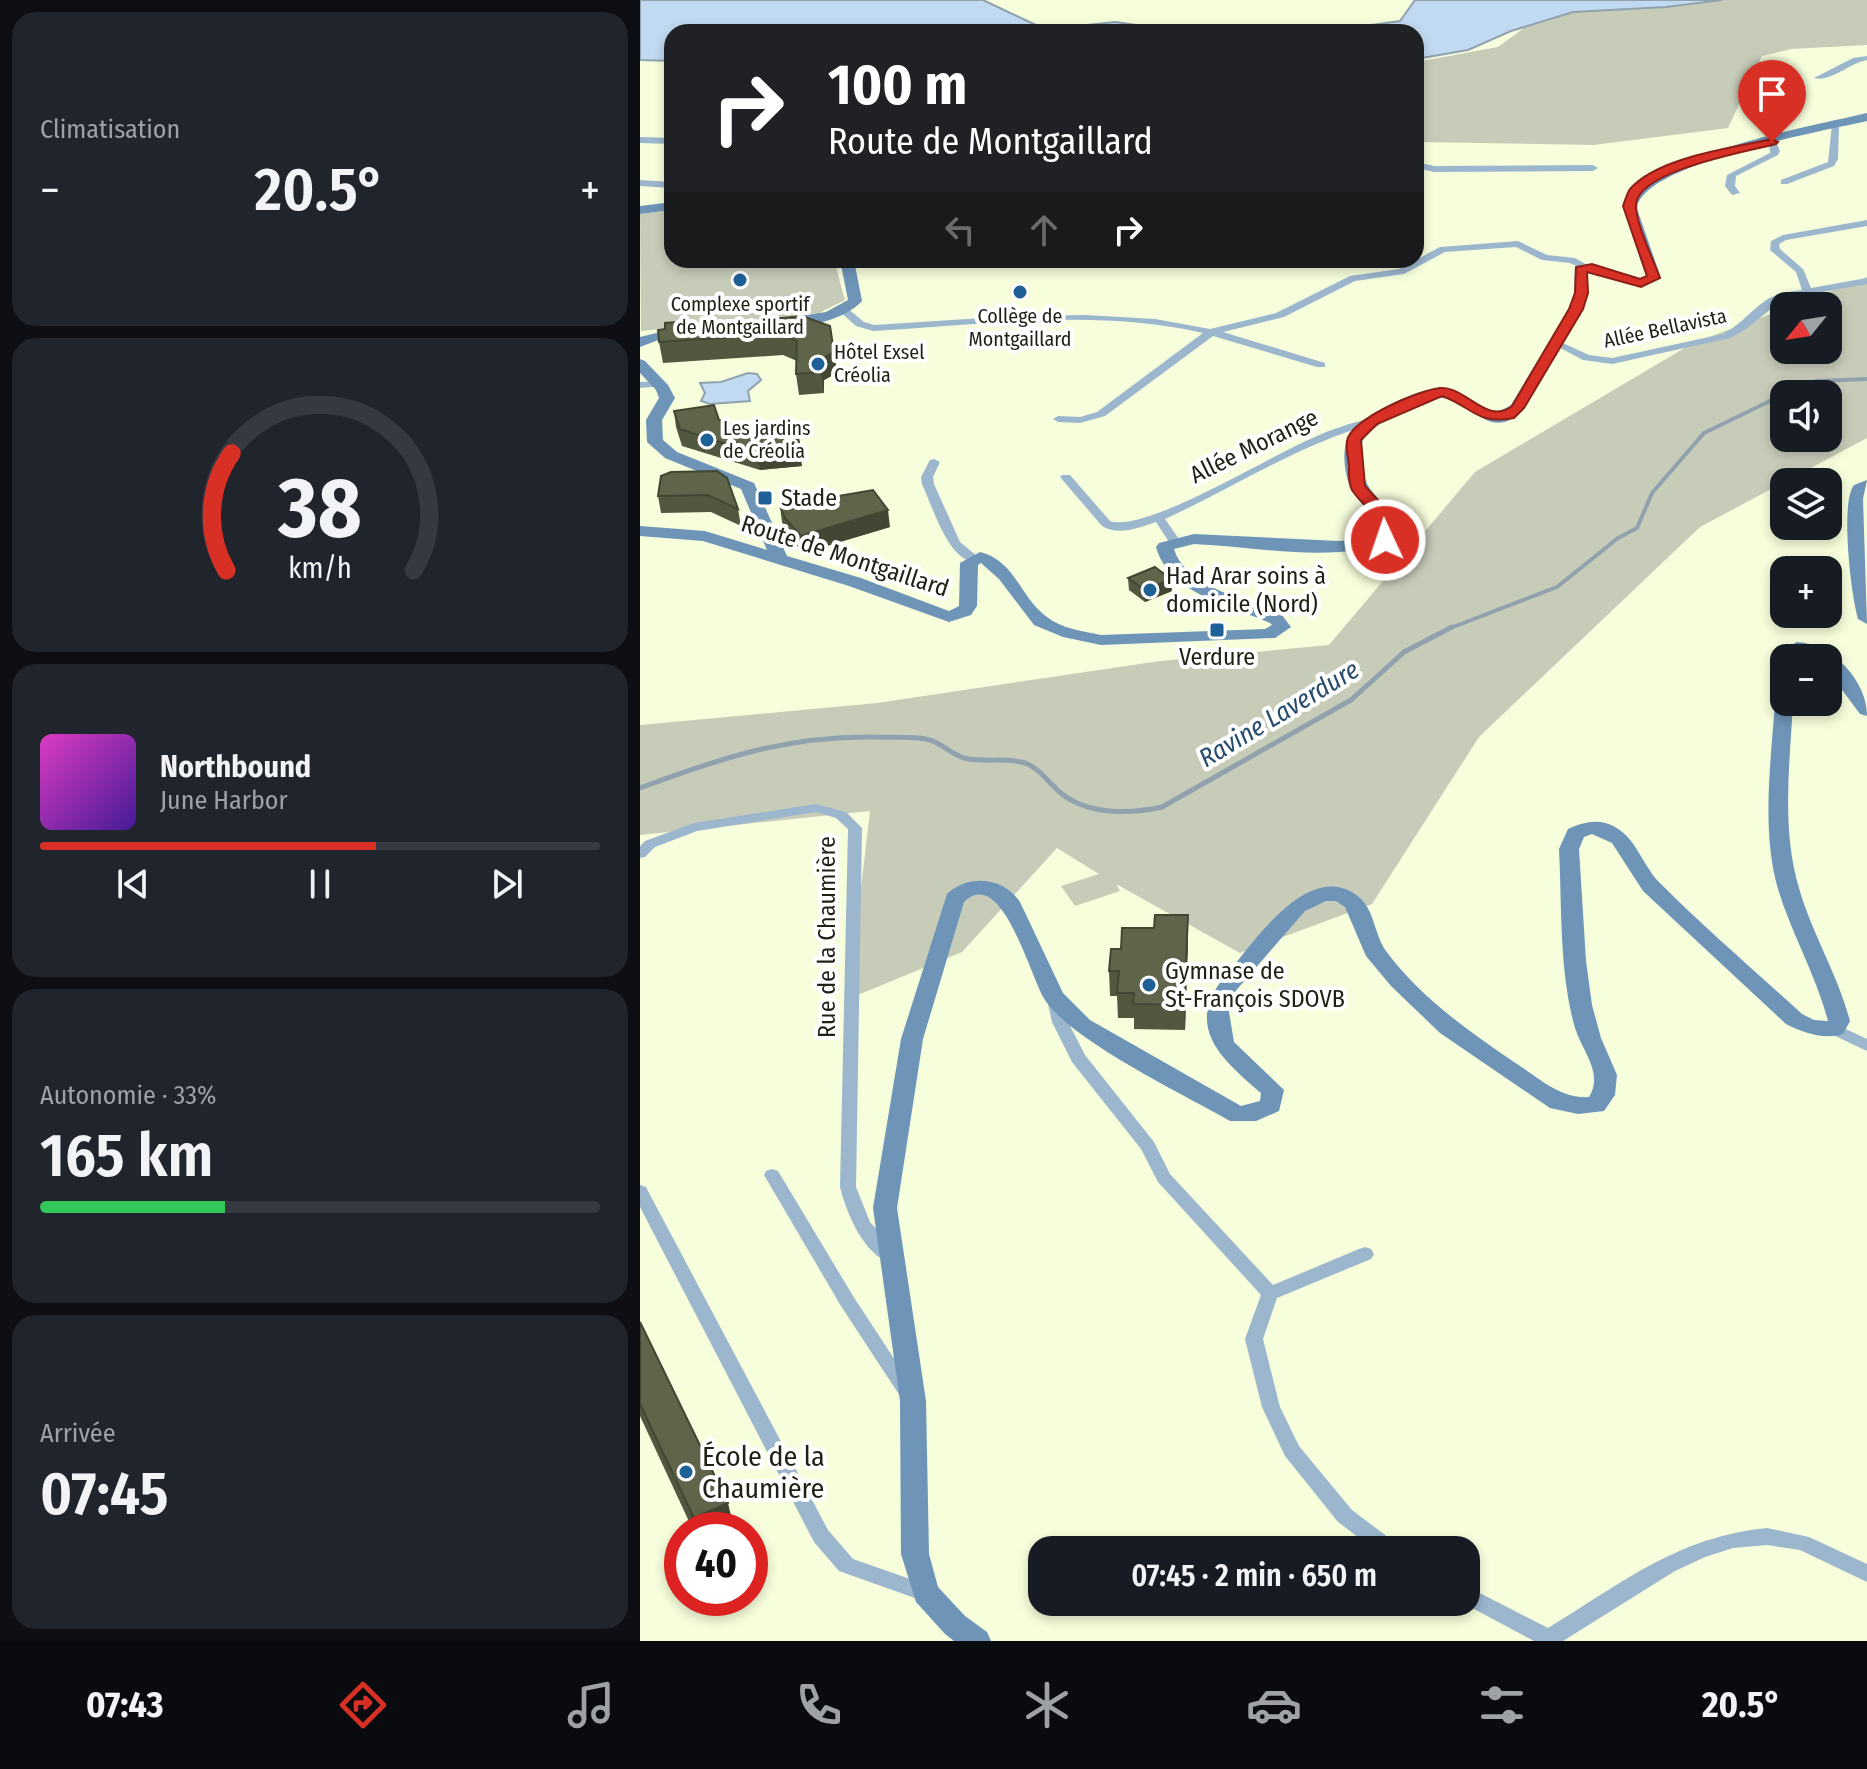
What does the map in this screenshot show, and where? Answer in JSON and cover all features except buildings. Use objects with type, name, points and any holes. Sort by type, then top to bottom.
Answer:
[{"type":"street","points":[[1818,78],[1867,58]]},
{"type":"street","points":[[1424,258],[1453,247],[1518,244],[1545,258],[1572,260],[1634,282],[1652,280],[1651,268],[1629,206],[1634,191],[1655,176],[1691,161],[1867,117]]},
{"type":"street","points":[[1784,182],[1831,164],[1834,159],[1835,126]]},
{"type":"street","points":[[640,140],[664,141]]},
{"type":"street","points":[[1735,193],[1730,186],[1732,175],[1774,155],[1776,151],[1772,142]]},
{"type":"street","points":[[1424,167],[1593,168]]},
{"type":"street","points":[[640,183],[664,184]]},
{"type":"street","points":[[640,210],[664,207]]},
{"type":"street","points":[[1807,290],[1800,271],[1775,250],[1774,243],[1783,238],[1867,223]]},
{"type":"street","points":[[1158,517],[1175,542],[1189,539],[1329,546],[1377,541],[1397,534],[1395,524],[1378,511],[1357,487],[1354,440],[1372,421],[1427,395],[1443,392],[1459,398],[1483,415],[1509,415],[1517,408],[1580,301],[1580,270],[1586,267]]},
{"type":"street","points":[[765,323],[822,318],[843,310],[857,296],[849,268]]},
{"type":"street","points":[[1058,419],[1080,420],[1101,414],[1211,332],[1263,322],[1353,278],[1401,272],[1408,268]]},
{"type":"street","name":"Allée Bellavista","points":[[1556,343],[1587,358],[1612,361],[1726,336],[1751,322],[1769,302],[1807,290],[1867,281]]},
{"type":"street","points":[[843,310],[860,324],[873,328],[1111,319],[1158,322],[1211,332],[1321,365]]},
{"type":"street","points":[[640,343],[668,332],[695,329]]},
{"type":"street","points":[[640,364],[659,384],[667,398],[654,420],[648,442],[671,455],[748,486],[779,557]]},
{"type":"street","points":[[640,385],[659,384]]},
{"type":"street","name":"Allée Morange","points":[[1066,477],[1103,521],[1112,527],[1122,527],[1158,517],[1332,433],[1372,421]]},
{"type":"street","points":[[934,462],[927,477],[928,484],[955,544],[973,559]]},
{"type":"street","points":[[1867,485],[1859,488],[1855,495],[1858,522],[1856,583],[1867,619]]},
{"type":"street","name":"Route de Montgaillard","points":[[640,531],[692,533],[779,557],[949,617],[965,611],[968,606],[969,563],[980,557],[993,561],[1040,620],[1076,636],[1101,640],[1261,636],[1282,627],[1276,619],[1193,584],[1178,573],[1170,565],[1165,552],[1165,547],[1175,542]]},
{"type":"street","points":[[1842,677],[1867,710]]},
{"type":"street","points":[[1783,716],[1779,816],[1781,850],[1788,887],[1837,1009],[1839,1021],[1835,1029]]},
{"type":"street","name":"Rue de la Chaumière","points":[[640,854],[650,844],[694,827],[816,808],[841,815],[855,828],[848,1187],[855,1215],[870,1239],[894,1258]]},
{"type":"street","points":[[1054,997],[1082,1025],[1133,1056],[1238,1115],[1256,1113],[1271,1105],[1273,1090],[1223,1044],[1218,1012],[1223,992],[1298,906],[1323,894],[1341,895],[1354,903],[1374,951],[1399,981],[1448,1028],[1558,1102],[1578,1106],[1596,1105],[1605,1095],[1609,1080],[1587,1031],[1578,994],[1569,849],[1575,833],[1590,827],[1606,830],[1619,839],[1650,886],[1794,1019],[1810,1027],[1835,1029],[1867,1046]]},
{"type":"street","points":[[977,1641],[955,1625],[926,1593],[915,1554],[913,1401],[885,1208],[912,1039],[954,899],[960,892],[972,886],[989,886],[1010,902],[1078,1058],[1148,1146],[1164,1178],[1270,1294]]},
{"type":"street","points":[[772,1175],[847,1301],[913,1401]]},
{"type":"street","points":[[640,1191],[821,1536],[846,1565],[926,1593]]},
{"type":"street","points":[[1365,1254],[1270,1294],[1254,1339],[1271,1407],[1292,1451],[1345,1516],[1371,1536]]},
{"type":"street","points":[[1480,1602],[1551,1640],[1675,1559],[1748,1537],[1774,1537],[1801,1542],[1867,1573]]},
{"type":"green space","points":[[1562,0],[1867,0],[1867,45],[1791,49],[1762,56],[1728,128],[1594,145],[1424,142],[1424,61],[1498,47]]},
{"type":"green space","name":"Complexe sportif de Montgaillard","points":[[664,211],[664,268],[836,268],[845,300],[819,313],[641,331],[640,214]]},
{"type":"green space","points":[[1867,277],[1867,438],[1842,451],[1842,380],[1770,380],[1770,452],[1841,452],[1811,468],[1770,468],[1770,490],[1700,527],[1479,737],[1372,904],[1240,953],[1116,884],[1120,891],[1075,906],[1061,886],[1099,874],[1057,848],[962,952],[848,999],[870,811],[640,835],[640,725],[877,703],[1160,661],[1329,645],[1475,472],[1693,343],[1770,314],[1770,364],[1842,364],[1842,292],[1828,292]]},
{"type":"water","points":[[640,0],[983,0],[1034,24],[664,24],[664,61],[640,60]]},
{"type":"water","points":[[1415,0],[1722,0],[1666,7],[1573,12],[1511,31],[1468,50],[1424,58],[1424,24],[1379,24],[1400,21]]},
{"type":"water","points":[[748,373],[757,374],[761,380],[748,391],[750,401],[710,404],[701,401],[705,393],[700,383],[721,382]]},
{"type":"waterway","name":"Ravine Laverdure","points":[[1449,629],[1557,587],[1618,538],[1637,528],[1652,493],[1704,433],[1803,385],[1817,381],[1867,379]]},
{"type":"waterway","name":"Ravine Laverdure","points":[[640,788],[727,758],[785,744],[845,737],[908,737],[931,740],[964,758],[1025,763],[1062,794],[1085,806],[1123,812],[1162,807],[1351,700],[1404,652],[1449,629]]},
{"type":"place","name":"Complexe sportif de Montgaillard","points":[[740,280]]},
{"type":"place","name":"Collège de Montgaillard","points":[[1020,292]]},
{"type":"place","name":"Hôtel Exsel Créolia","points":[[818,364]]},
{"type":"place","name":"Les jardins de Créolia","points":[[707,440]]},
{"type":"place","name":"Stade","points":[[765,498]]},
{"type":"place","name":"Had Arar soins à domicile (Nord)","points":[[1150,590]]},
{"type":"place","name":"Verdure","points":[[1217,630]]},
{"type":"place","name":"Gymnase de St-François SDOVB","points":[[1149,985]]},
{"type":"place","name":"École de la Chaumière","points":[[686,1472]]},
{"type":"route","points":[[1385,540],[1397,534],[1398,529],[1357,487],[1354,440],[1360,431],[1372,421],[1427,395],[1443,392],[1459,398],[1483,415],[1509,415],[1517,408],[1580,301],[1580,270],[1592,268],[1641,283],[1654,278],[1629,206],[1634,191],[1655,176],[1691,161],[1772,142]]}]
